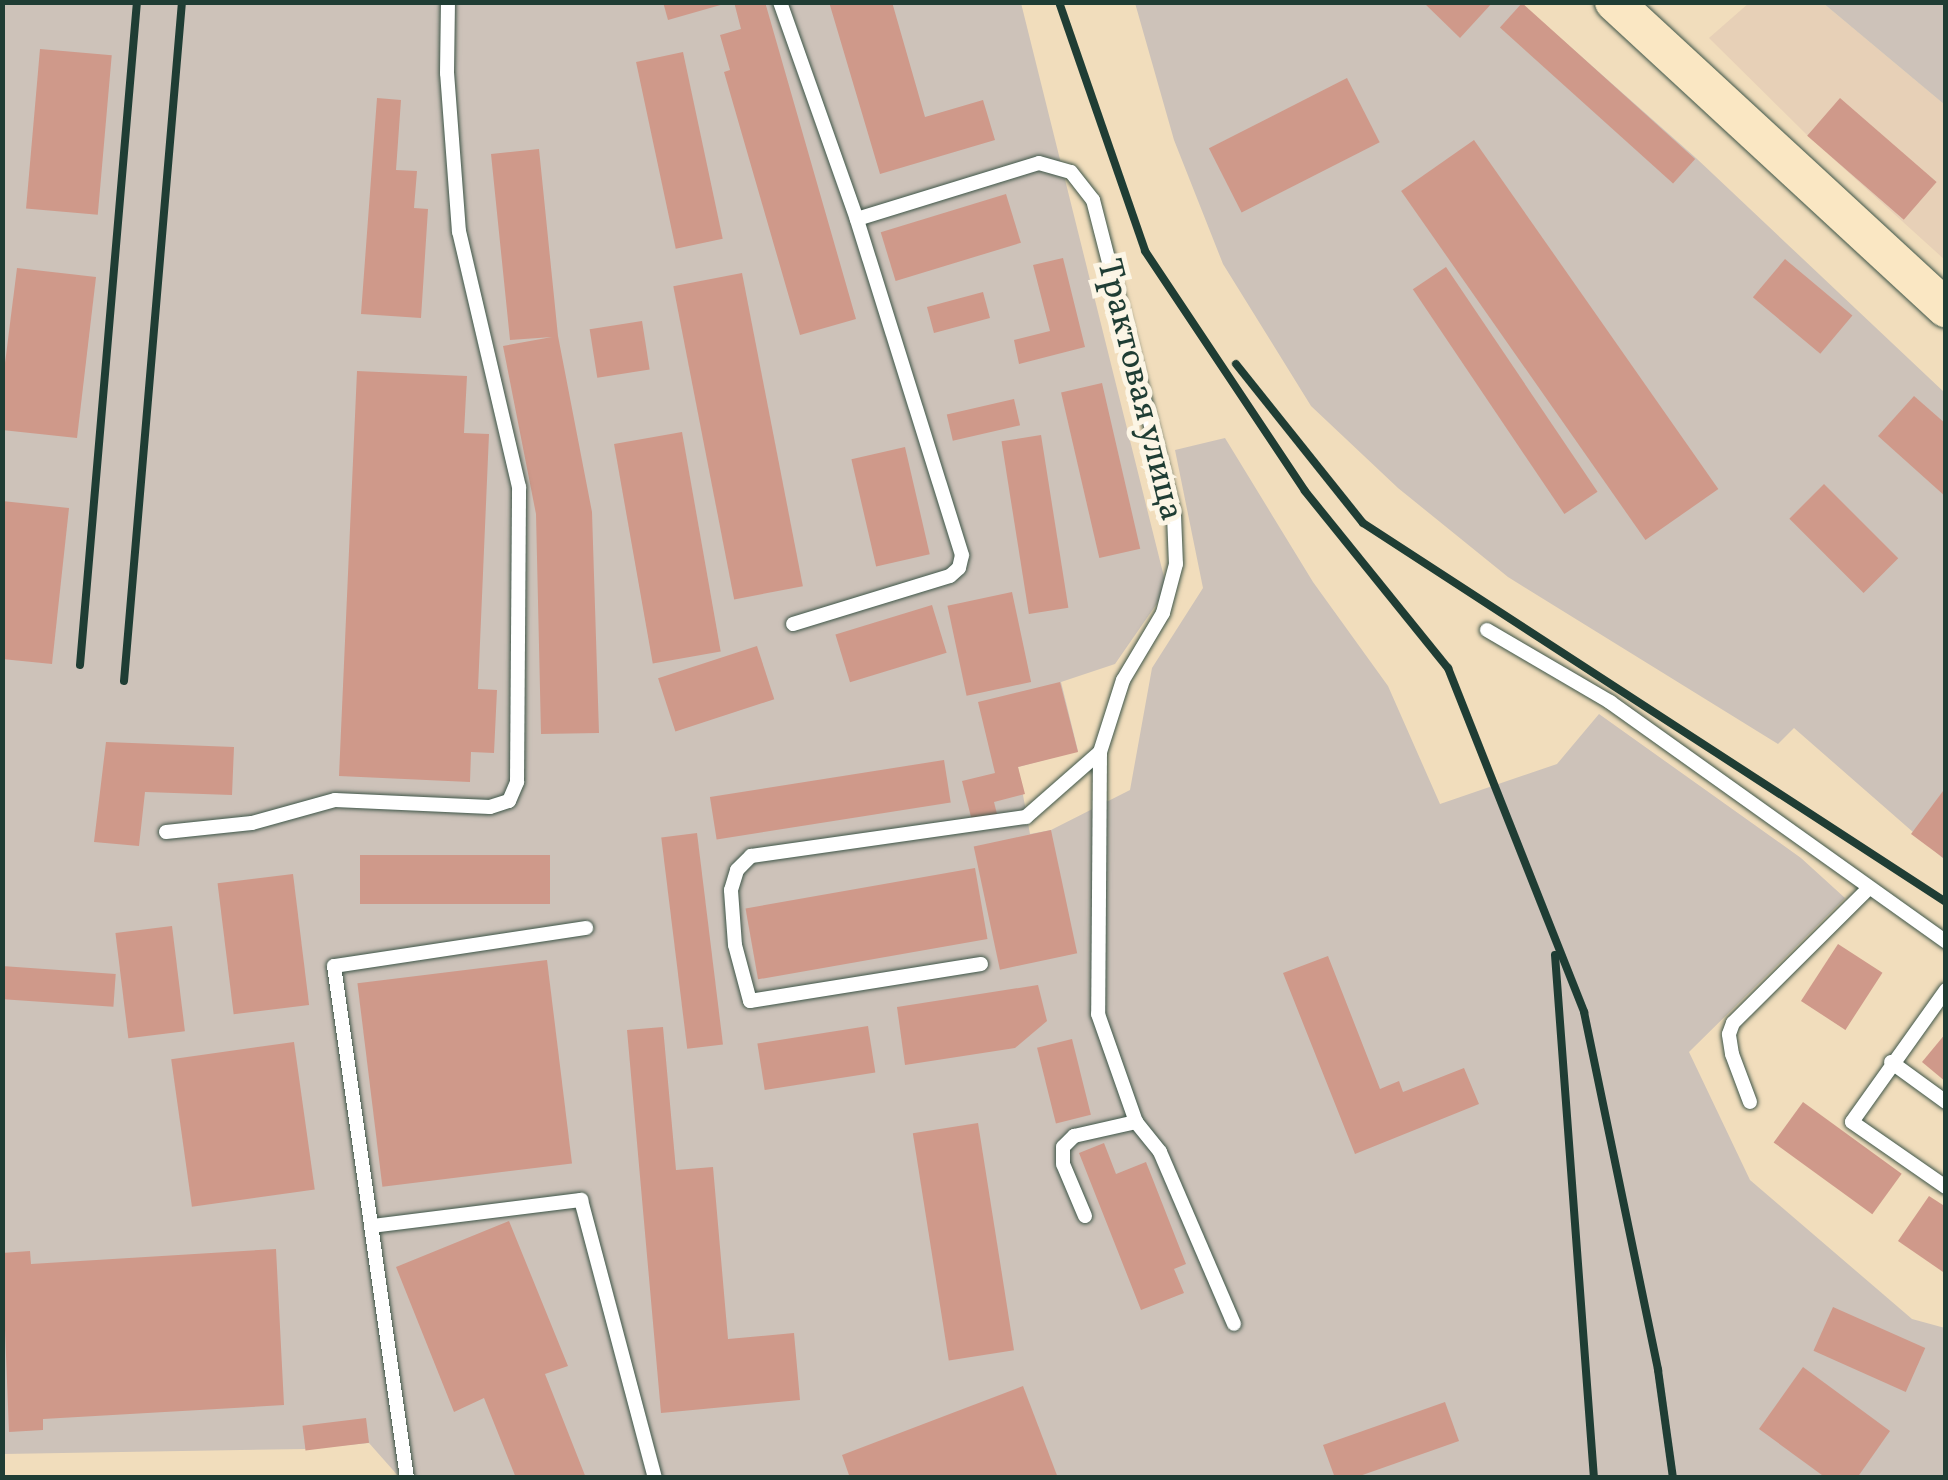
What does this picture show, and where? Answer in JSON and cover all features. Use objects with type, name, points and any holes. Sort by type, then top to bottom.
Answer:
[{"type":"main road","points":[[1614,2],[1946,308]]},
{"type":"lane","points":[[166,832],[252,823],[335,800],[490,806],[510,801],[517,782],[519,488],[459,232],[447,73],[448,2]]},
{"type":"lane","points":[[780,2],[857,219],[962,556],[959,568],[950,576],[794,624]]},
{"type":"lane","name":"Трактовая улица","points":[[857,219],[1040,163],[1071,172],[1093,200],[1174,514],[1176,564],[1162,612],[1124,680],[1100,752],[1098,1014],[1136,1122],[1160,1152],[1234,1324]]},
{"type":"lane","points":[[1487,630],[1610,702],[1946,942]]},
{"type":"lane","points":[[981,964],[750,1000],[736,945],[731,890],[737,870],[751,856],[1026,817],[1100,752]]},
{"type":"lane","points":[[1750,1102],[1732,1054],[1729,1034],[1734,1024],[1868,889]]},
{"type":"lane","points":[[408,1478],[334,966],[586,928]]},
{"type":"lane","points":[[1946,990],[1852,1122],[1946,1187]]},
{"type":"lane","points":[[1892,1063],[1946,1102]]},
{"type":"lane","points":[[1084,1216],[1064,1164],[1063,1146],[1074,1136],[1136,1122]]},
{"type":"lane","points":[[372,1226],[581,1200],[655,1478]]},
{"type":"shaded area","points":[[2,3],[1021,3],[1167,589],[1115,664],[1061,682],[1078,751],[1018,767],[1030,834],[1051,830],[1130,790],[1152,668],[1203,588],[1175,450],[1225,438],[1313,582],[1388,686],[1440,804],[1557,764],[1599,714],[1801,858],[1845,898],[1689,1052],[1750,1180],[1912,1319],[1945,1328],[1945,1477],[400,1478],[369,1443],[305,1449],[3,1454]]},
{"type":"shaded area","points":[[1135,3],[1521,3],[1696,158],[1945,393],[1945,860],[1794,728],[1778,744],[1508,577],[1398,488],[1311,406],[1223,264],[1174,140]]},
{"type":"shaded area","points":[[1749,3],[1823,3],[1945,105],[1945,260],[1807,135],[1709,38]]},
{"type":"shaded area","points":[[1823,3],[1945,3],[1945,105]]},
{"type":"building","points":[[663,2],[724,2],[724,4],[668,20]]},
{"type":"building","points":[[734,2],[765,2],[856,319],[800,335],[724,72],[730,70],[720,35],[741,29]]},
{"type":"building","points":[[829,2],[892,2],[925,117],[983,100],[995,140],[880,174]]},
{"type":"building","points":[[1423,2],[1493,2],[1460,38]]},
{"type":"building","points":[[1522,3],[1695,159],[1673,183],[1500,28]]},
{"type":"building","points":[[40,49],[112,55],[98,215],[26,208]]},
{"type":"building","points":[[683,52],[723,239],[676,249],[636,62]]},
{"type":"building","points":[[1347,78],[1380,142],[1242,213],[1209,148]]},
{"type":"building","points":[[377,98],[401,100],[396,170],[417,171],[414,208],[428,209],[421,318],[361,314]]},
{"type":"building","points":[[1840,98],[1937,182],[1904,220],[1807,136]]},
{"type":"building","points":[[1474,140],[1718,489],[1645,540],[1401,191]]},
{"type":"building","points":[[539,149],[558,336],[592,512],[599,733],[541,734],[536,514],[503,346],[552,337],[510,340],[491,154]]},
{"type":"building","points":[[1006,194],[1021,243],[896,281],[881,232]]},
{"type":"building","points":[[1063,258],[1085,347],[1019,364],[1014,340],[1050,331],[1033,265]]},
{"type":"building","points":[[1785,259],[1852,316],[1820,354],[1753,297]]},
{"type":"building","points":[[1446,267],[1598,492],[1564,514],[1413,289]]},
{"type":"building","points":[[17,268],[96,277],[77,438],[2,430],[2,387]]},
{"type":"building","points":[[742,273],[803,586],[734,599],[673,286]]},
{"type":"building","points":[[983,292],[990,318],[934,333],[927,307]]},
{"type":"building","points":[[642,321],[650,369],[597,378],[590,329]]},
{"type":"building","points":[[357,371],[467,376],[464,433],[489,434],[478,689],[497,690],[494,753],[471,752],[470,782],[339,776]]},
{"type":"building","points":[[1102,383],[1140,549],[1099,558],[1061,392]]},
{"type":"building","points":[[1914,396],[1946,424],[1946,497],[1878,436]]},
{"type":"building","points":[[1014,399],[1020,425],[953,441],[947,415]]},
{"type":"building","points":[[682,432],[721,652],[653,664],[614,444]]},
{"type":"building","points":[[1041,435],[1068,608],[1029,614],[1001,441]]},
{"type":"building","points":[[905,447],[930,554],[876,567],[851,459]]},
{"type":"building","points":[[1824,484],[1898,558],[1864,593],[1789,519]]},
{"type":"building","points":[[2,501],[69,508],[52,664],[2,659]]},
{"type":"building","points":[[1012,592],[1031,682],[967,696],[947,606]]},
{"type":"building","points":[[932,605],[947,653],[850,682],[835,635]]},
{"type":"building","points":[[757,646],[774,699],[675,731],[658,678]]},
{"type":"building","points":[[1060,682],[1078,752],[1018,767],[1025,794],[994,802],[997,814],[972,821],[962,781],[995,773],[978,702]]},
{"type":"building","points":[[106,742],[234,747],[232,795],[145,792],[139,846],[94,842]]},
{"type":"building","points":[[944,760],[951,802],[717,840],[710,797]]},
{"type":"building","points":[[1946,787],[1946,860],[1911,834]]},
{"type":"building","points":[[1051,830],[1077,953],[1000,970],[974,846]]},
{"type":"building","points":[[697,833],[723,1044],[687,1049],[661,837]]},
{"type":"building","points":[[360,855],[550,855],[550,904],[360,904]]},
{"type":"building","points":[[975,868],[988,939],[758,979],[746,908]]},
{"type":"building","points":[[293,874],[309,1005],[234,1014],[218,883]]},
{"type":"building","points":[[172,926],[185,1031],[128,1038],[115,933]]},
{"type":"building","points":[[1838,944],[1882,973],[1845,1030],[1801,1001]]},
{"type":"building","points":[[1328,956],[1380,1089],[1399,1081],[1403,1092],[1464,1068],[1479,1104],[1355,1154],[1283,973]]},
{"type":"building","points":[[547,960],[572,1163],[382,1187],[357,983]]},
{"type":"building","points":[[2,966],[116,974],[113,1007],[2,999]]},
{"type":"building","points":[[1038,985],[1047,1021],[1015,1048],[905,1065],[897,1007]]},
{"type":"building","points":[[868,1026],[875,1072],[765,1090],[757,1044]]},
{"type":"building","points":[[663,1027],[676,1170],[713,1167],[728,1339],[794,1333],[800,1400],[661,1413],[627,1030]]},
{"type":"building","points":[[1946,1033],[1946,1082],[1922,1062]]},
{"type":"building","points":[[1072,1039],[1091,1115],[1056,1123],[1037,1048]]},
{"type":"building","points":[[294,1042],[315,1190],[192,1207],[171,1059]]},
{"type":"building","points":[[1803,1102],[1902,1174],[1872,1214],[1774,1142]]},
{"type":"building","points":[[978,1123],[1014,1350],[949,1360],[913,1133]]},
{"type":"building","points":[[1104,1143],[1116,1174],[1146,1162],[1186,1264],[1174,1269],[1184,1293],[1141,1310],[1079,1153]]},
{"type":"building","points":[[1929,1196],[1946,1207],[1946,1274],[1898,1241]]},
{"type":"building","points":[[509,1221],[568,1366],[545,1374],[586,1478],[516,1478],[484,1398],[454,1412],[396,1267]]},
{"type":"building","points":[[276,1249],[284,1405],[43,1419],[43,1430],[9,1432],[2,1253],[30,1251],[31,1264]]},
{"type":"building","points":[[1833,1307],[1925,1348],[1906,1392],[1813,1351]]},
{"type":"building","points":[[1803,1367],[1890,1431],[1857,1478],[1826,1478],[1759,1429]]},
{"type":"building","points":[[1023,1386],[1058,1478],[850,1478],[842,1455]]},
{"type":"building","points":[[1445,1402],[1459,1441],[1354,1478],[1335,1478],[1323,1445]]},
{"type":"building","points":[[366,1418],[369,1443],[306,1451],[302,1426]]},
{"type":"railway","points":[[80,665],[137,2]]},
{"type":"railway","points":[[124,681],[182,2]]},
{"type":"railway","points":[[1059,2],[1145,251],[1305,491],[1448,668],[1584,1012],[1658,1370],[1673,1478]]},
{"type":"railway","points":[[1236,364],[1363,523],[1946,902]]},
{"type":"railway","points":[[1555,955],[1594,1478]]}]
